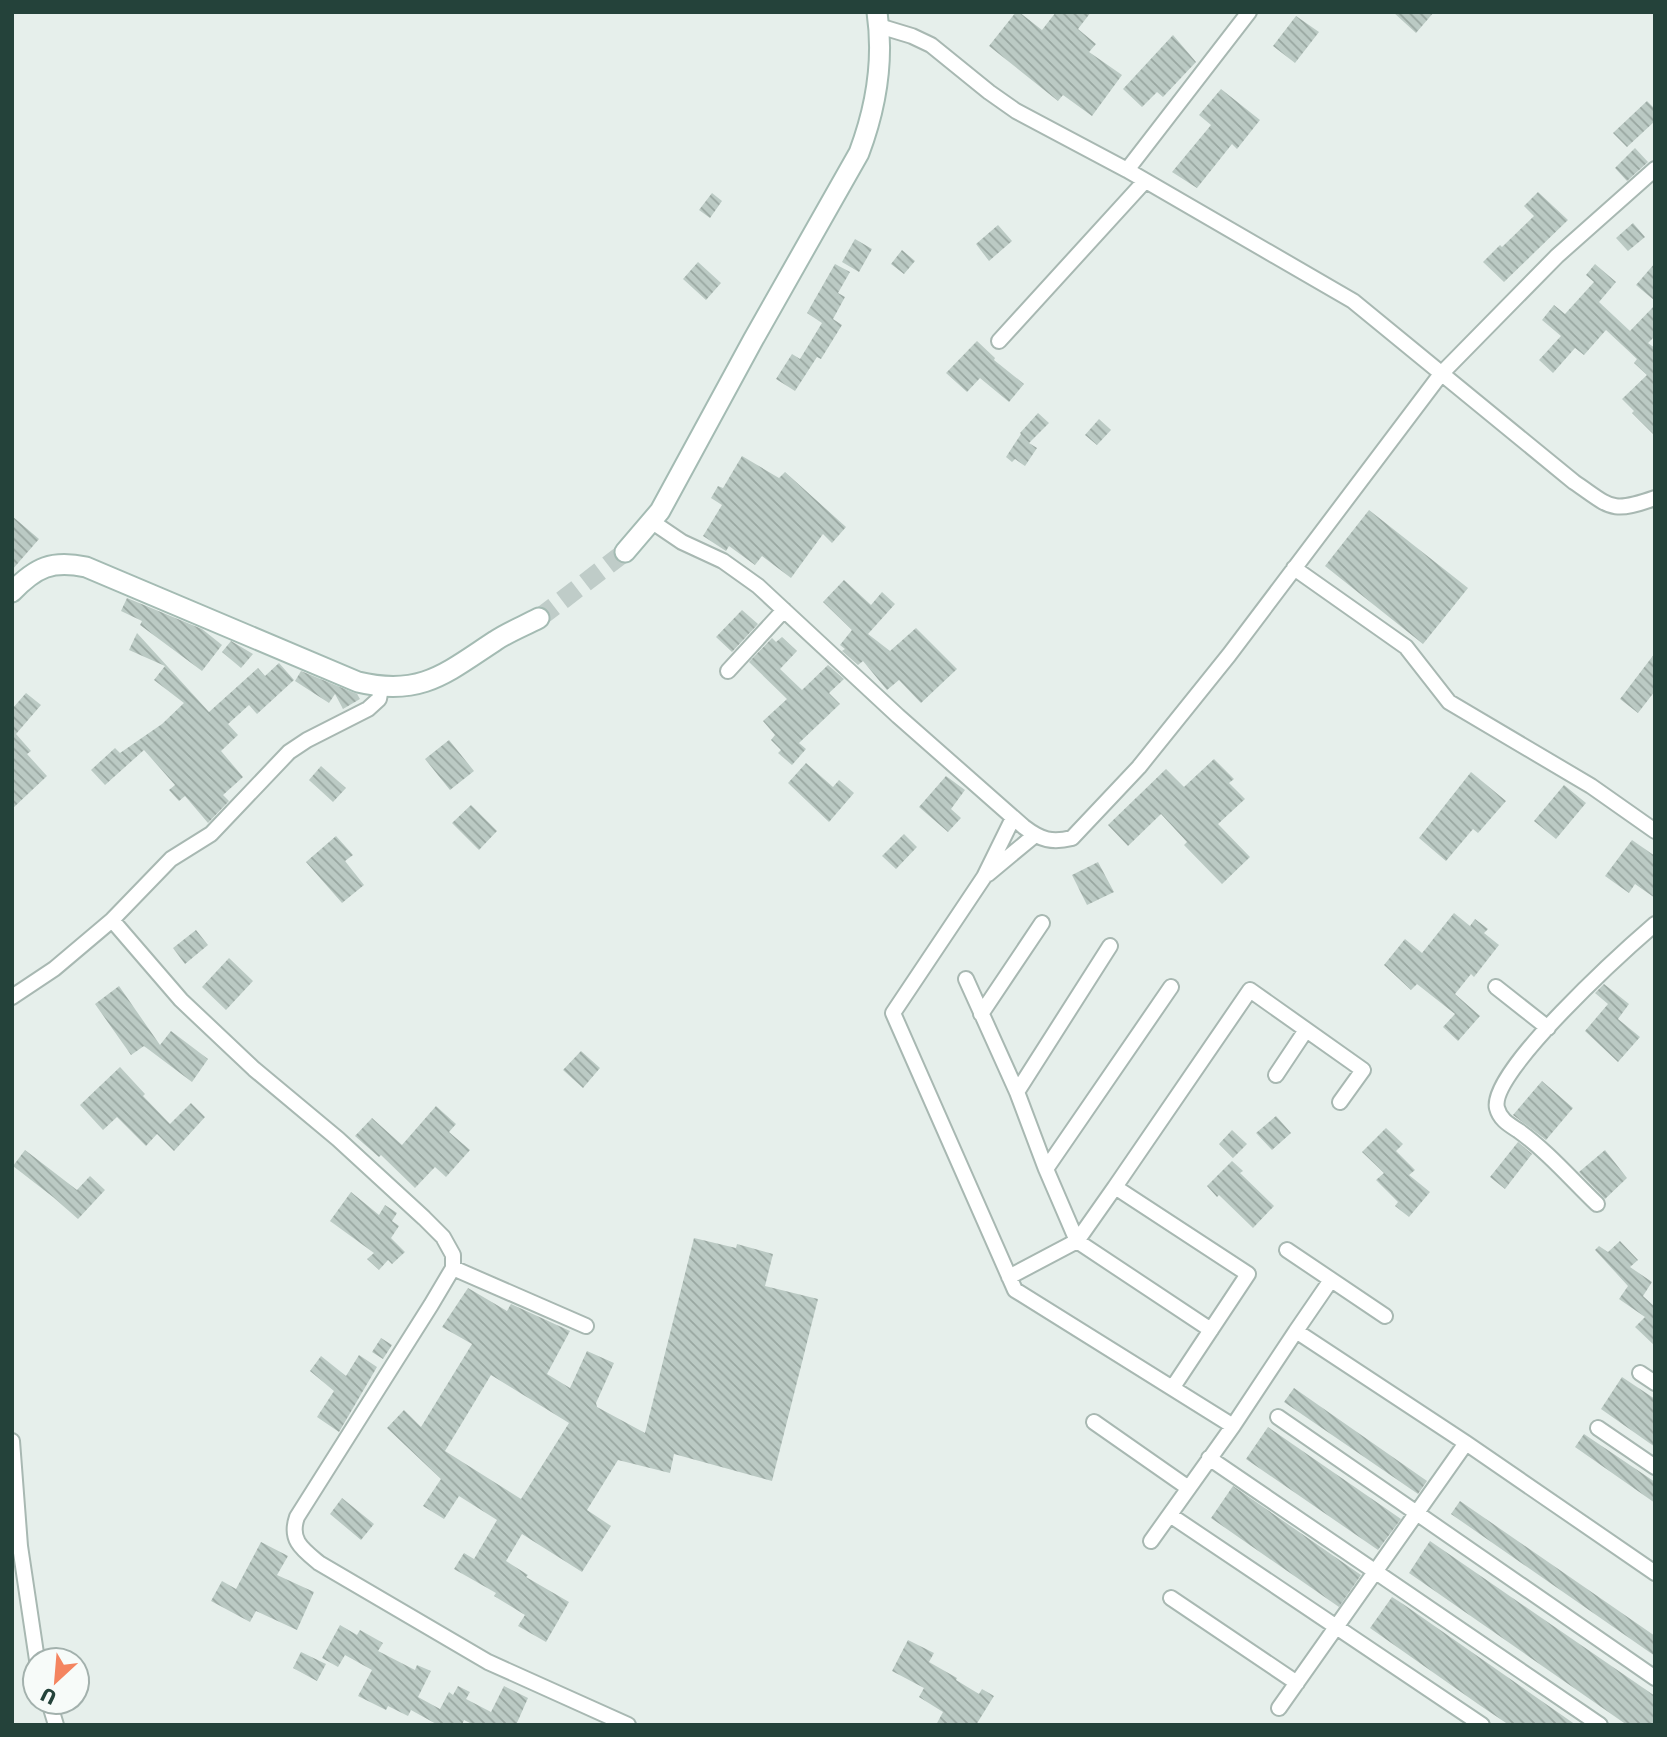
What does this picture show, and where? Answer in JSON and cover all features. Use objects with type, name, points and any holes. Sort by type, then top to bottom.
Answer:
[{"type":"street","points":[[1126,170],[1249,12]]},
{"type":"street","points":[[625,552],[660,511],[752,340],[859,153],[874,106],[879,75],[878,19],[931,45],[1001,101],[1353,301],[1573,482],[1607,504],[1614,507],[1631,507],[1655,498]]},
{"type":"street","points":[[651,521],[682,542],[723,561],[758,586],[1035,835],[1047,841],[1072,838],[1100,810],[1179,718],[1441,374],[1557,256],[1655,169]]},
{"type":"street","points":[[999,341],[1144,181]]},
{"type":"street","points":[[12,592],[37,571],[51,564],[67,563],[86,567],[358,682],[381,688],[416,684],[444,675],[496,640],[539,618]]},
{"type":"street","points":[[1294,568],[1406,647],[1450,702],[1591,786],[1655,831]]},
{"type":"street","points":[[728,671],[784,610]]},
{"type":"street","points":[[12,997],[54,969],[112,920],[172,859],[211,834],[289,752],[368,709],[379,699],[381,688]]},
{"type":"street","points":[[1013,818],[984,877],[894,1013],[1014,1290],[1233,1426]]},
{"type":"street","points":[[984,877],[1035,835]]},
{"type":"street","points":[[112,920],[181,1000],[254,1069],[338,1139],[443,1237],[453,1255],[453,1268],[297,1517],[293,1529],[298,1543],[318,1563],[488,1662],[628,1725]]},
{"type":"street","points":[[981,1014],[1042,923]]},
{"type":"street","points":[[1597,1204],[1541,1147],[1502,1119],[1496,1107],[1499,1091],[1548,1028],[1614,959],[1655,925]]},
{"type":"street","points":[[1017,1092],[1110,946]]},
{"type":"street","points":[[966,979],[1017,1092],[1077,1241],[1211,1331]]},
{"type":"street","points":[[1046,1169],[1171,987]]},
{"type":"street","points":[[1496,987],[1548,1028]]},
{"type":"street","points":[[1009,1277],[1077,1241],[1250,990],[1363,1070],[1340,1102]]},
{"type":"street","points":[[1276,1076],[1306,1030]]},
{"type":"street","points":[[1115,1187],[1248,1274],[1172,1387]]},
{"type":"street","points":[[1287,1250],[1385,1316]]},
{"type":"street","points":[[453,1268],[586,1326]]},
{"type":"street","points":[[1151,1541],[1233,1426],[1331,1280]]},
{"type":"street","points":[[1296,1331],[1466,1443],[1655,1573]]},
{"type":"street","points":[[1640,1373],[1655,1383]]},
{"type":"street","points":[[1278,1417],[1655,1678]]},
{"type":"street","points":[[1094,1422],[1187,1487]]},
{"type":"street","points":[[1598,1429],[1655,1467]]},
{"type":"street","points":[[12,1441],[20,1546],[35,1646]]},
{"type":"street","points":[[1279,1708],[1466,1443]]},
{"type":"street","points":[[1209,1458],[1600,1725]]},
{"type":"street","points":[[1170,1515],[1482,1725]]},
{"type":"street","points":[[1171,1598],[1297,1684]]},
{"type":"building","points":[[1016,12],[1042,30],[1056,12],[1091,12],[1078,29],[1096,44],[1089,52],[1122,75],[1092,116],[1063,95],[1058,101],[989,46]]},
{"type":"building","points":[[1393,12],[1434,12],[1416,33]]},
{"type":"building","points":[[1296,16],[1319,32],[1295,63],[1273,46]]},
{"type":"building","points":[[1173,35],[1196,62],[1163,97],[1157,92],[1142,107],[1123,89]]},
{"type":"building","points":[[1221,89],[1260,120],[1237,149],[1232,144],[1197,188],[1172,172],[1211,125],[1199,115]]},
{"type":"building","points":[[1647,101],[1655,109],[1655,121],[1627,147],[1613,133]]},
{"type":"building","points":[[1635,148],[1648,162],[1627,181],[1615,168]]},
{"type":"building","points":[[1538,192],[1568,220],[1504,282],[1483,262],[1534,216],[1524,206]]},
{"type":"building","points":[[712,193],[722,201],[710,218],[699,210]]},
{"type":"building","points":[[1633,223],[1645,237],[1628,251],[1616,238]]},
{"type":"building","points":[[998,225],[1012,241],[989,261],[976,244]]},
{"type":"building","points":[[855,239],[872,249],[859,272],[842,262]]},
{"type":"building","points":[[902,250],[915,261],[904,274],[891,264]]},
{"type":"building","points":[[698,262],[721,283],[706,300],[683,279]]},
{"type":"building","points":[[1655,263],[1655,301],[1636,285]]},
{"type":"building","points":[[835,264],[850,272],[838,293],[845,297],[833,319],[842,325],[821,359],[817,357],[795,391],[776,379],[792,354],[800,359],[822,323],[807,313]]},
{"type":"building","points":[[1595,264],[1616,282],[1599,302],[1630,331],[1655,305],[1655,336],[1648,343],[1655,348],[1655,436],[1622,399],[1647,375],[1634,363],[1637,359],[1606,330],[1584,355],[1575,348],[1553,373],[1539,360],[1561,336],[1542,320],[1554,305],[1565,314],[1594,282],[1586,275]]},
{"type":"building","points":[[977,341],[994,360],[1024,384],[1009,402],[980,378],[967,392],[946,373]]},
{"type":"building","points":[[1038,413],[1049,423],[1029,443],[1037,448],[1025,466],[1015,459],[1012,462],[1006,457],[1020,433]]},
{"type":"building","points":[[1099,419],[1111,430],[1097,445],[1085,435]]},
{"type":"building","points":[[742,456],[779,478],[785,472],[846,527],[832,543],[823,534],[791,578],[762,556],[755,565],[729,546],[726,551],[703,536],[722,505],[711,498],[718,486],[723,488]]},
{"type":"building","points":[[1369,510],[1468,588],[1423,644],[1325,566]]},
{"type":"building","points":[[12,516],[39,539],[12,570]]},
{"type":"building","points":[[844,580],[871,605],[882,592],[895,604],[868,634],[890,651],[916,628],[957,669],[921,703],[899,680],[887,690],[863,661],[858,665],[842,651],[845,649],[840,645],[852,630],[823,602]]},
{"type":"building","points":[[127,598],[202,629],[222,645],[202,671],[140,625],[142,621],[121,611]]},
{"type":"building","points":[[742,610],[758,624],[732,652],[716,637]]},
{"type":"building","points":[[137,633],[209,712],[258,668],[265,676],[279,663],[294,680],[257,714],[249,705],[228,724],[238,735],[221,751],[243,777],[223,795],[229,801],[208,823],[185,796],[179,801],[169,790],[175,785],[144,750],[105,785],[91,770],[115,748],[120,753],[162,724],[184,703],[154,680],[165,666],[129,650]]},
{"type":"building","points":[[782,637],[797,651],[780,669],[802,690],[828,665],[844,679],[829,693],[840,704],[799,743],[806,749],[792,765],[778,753],[781,750],[771,740],[775,735],[763,721],[787,699],[749,662],[772,638],[776,642]]},
{"type":"building","points":[[231,641],[253,654],[241,668],[222,652]]},
{"type":"building","points":[[1655,653],[1655,691],[1638,713],[1620,699]]},
{"type":"building","points":[[301,671],[357,694],[360,699],[343,709],[335,694],[329,703],[295,681]]},
{"type":"building","points":[[26,693],[41,705],[16,734],[31,751],[27,754],[47,776],[12,809],[12,709]]},
{"type":"building","points":[[449,740],[474,771],[450,790],[425,759]]},
{"type":"building","points":[[1214,759],[1234,779],[1229,783],[1245,799],[1218,824],[1250,857],[1222,884],[1184,845],[1187,842],[1161,814],[1128,846],[1108,825],[1166,769],[1184,787]]},
{"type":"building","points":[[806,763],[833,787],[839,780],[854,793],[829,822],[788,783]]},
{"type":"building","points":[[321,766],[346,788],[333,802],[309,780]]},
{"type":"building","points":[[1471,772],[1506,801],[1478,833],[1473,829],[1446,861],[1419,838]]},
{"type":"building","points":[[946,776],[965,790],[951,809],[961,818],[948,832],[919,807]]},
{"type":"building","points":[[1564,785],[1586,803],[1556,839],[1534,821]]},
{"type":"building","points":[[471,805],[497,831],[479,850],[452,823]]},
{"type":"building","points":[[904,834],[917,847],[896,869],[882,856]]},
{"type":"building","points":[[336,836],[353,855],[345,861],[364,885],[342,903],[306,862]]},
{"type":"building","points":[[1632,840],[1655,856],[1655,898],[1635,884],[1629,893],[1605,876]]},
{"type":"building","points":[[1098,862],[1114,892],[1087,905],[1072,875]]},
{"type":"building","points":[[1454,913],[1470,926],[1475,919],[1488,929],[1484,933],[1499,945],[1474,977],[1471,974],[1455,994],[1480,1016],[1458,1041],[1443,1027],[1455,1014],[1417,984],[1411,990],[1384,965],[1405,939],[1422,953]]},
{"type":"building","points":[[196,930],[208,945],[185,964],[173,948]]},
{"type":"building","points":[[229,958],[253,981],[226,1010],[202,987]]},
{"type":"building","points":[[1604,984],[1629,1004],[1618,1019],[1640,1037],[1618,1062],[1585,1031],[1608,1004],[1595,993]]},
{"type":"building","points":[[119,986],[160,1045],[171,1031],[208,1059],[192,1082],[144,1046],[131,1055],[95,1004]]},
{"type":"building","points":[[581,1051],[600,1068],[583,1088],[563,1070]]},
{"type":"building","points":[[120,1067],[170,1124],[191,1103],[205,1117],[174,1151],[157,1134],[146,1146],[117,1117],[103,1130],[80,1105]]},
{"type":"building","points":[[1542,1081],[1573,1108],[1546,1140],[1513,1115]]},
{"type":"building","points":[[436,1106],[456,1124],[449,1132],[470,1150],[446,1177],[435,1167],[415,1188],[381,1155],[379,1157],[355,1136],[372,1118],[402,1145]]},
{"type":"building","points":[[1276,1116],[1291,1133],[1272,1150],[1256,1133]]},
{"type":"building","points":[[1386,1128],[1403,1144],[1396,1151],[1415,1170],[1409,1175],[1430,1192],[1409,1217],[1395,1206],[1398,1202],[1376,1180],[1384,1173],[1362,1152]]},
{"type":"building","points":[[1232,1130],[1247,1144],[1233,1158],[1219,1144]]},
{"type":"building","points":[[1518,1142],[1532,1154],[1505,1189],[1490,1177]]},
{"type":"building","points":[[25,1150],[77,1190],[90,1176],[105,1190],[78,1219],[13,1166]]},
{"type":"building","points":[[1605,1150],[1627,1178],[1605,1199],[1579,1172]]},
{"type":"building","points":[[1232,1161],[1243,1171],[1240,1173],[1274,1206],[1253,1228],[1207,1186]]},
{"type":"building","points":[[351,1192],[379,1215],[385,1205],[397,1213],[392,1221],[399,1226],[391,1238],[405,1252],[392,1264],[388,1260],[379,1270],[367,1259],[374,1253],[330,1221]]},
{"type":"building","points":[[694,1238],[736,1248],[737,1244],[773,1254],[765,1286],[818,1299],[772,1481],[674,1454],[670,1473],[618,1460],[587,1510],[611,1526],[582,1572],[522,1534],[506,1561],[528,1575],[526,1577],[569,1602],[546,1642],[518,1626],[525,1615],[494,1596],[496,1593],[454,1569],[464,1553],[474,1559],[497,1520],[459,1496],[444,1519],[423,1506],[441,1479],[387,1428],[404,1410],[421,1427],[472,1344],[442,1327],[468,1288],[507,1311],[511,1304],[570,1331],[547,1374],[570,1388],[587,1351],[614,1363],[596,1403],[597,1407],[645,1433]],"holes":[[[491,1375],[569,1423],[521,1499],[445,1451]]]},
{"type":"building","points":[[1620,1241],[1638,1260],[1630,1267],[1652,1282],[1643,1296],[1655,1307],[1655,1346],[1635,1327],[1645,1317],[1619,1299],[1628,1286],[1595,1250],[1599,1246],[1608,1252]]},
{"type":"building","points":[[381,1338],[392,1345],[383,1359],[372,1352]]},
{"type":"building","points":[[359,1355],[377,1367],[339,1432],[317,1417],[334,1391],[310,1371],[321,1356],[346,1376]]},
{"type":"building","points":[[1622,1377],[1655,1399],[1655,1447],[1601,1409]]},
{"type":"building","points":[[1294,1388],[1427,1481],[1418,1494],[1284,1402]]},
{"type":"building","points":[[1268,1427],[1401,1519],[1378,1550],[1246,1459]]},
{"type":"building","points":[[1584,1434],[1655,1482],[1655,1503],[1575,1447]]},
{"type":"building","points":[[1233,1486],[1361,1575],[1339,1607],[1211,1518]]},
{"type":"building","points":[[342,1498],[374,1524],[361,1540],[330,1514]]},
{"type":"building","points":[[1460,1501],[1655,1636],[1655,1656],[1451,1514]]},
{"type":"building","points":[[1430,1541],[1655,1696],[1655,1725],[1627,1725],[1409,1573]]},
{"type":"building","points":[[261,1542],[288,1556],[277,1575],[314,1592],[297,1630],[256,1611],[250,1622],[211,1601],[222,1581],[236,1589]]},
{"type":"building","points":[[1392,1597],[1576,1725],[1509,1725],[1478,1704],[1370,1628]]},
{"type":"building","points":[[340,1625],[357,1635],[360,1630],[383,1643],[378,1651],[415,1670],[417,1665],[431,1671],[418,1697],[440,1709],[449,1692],[453,1695],[458,1686],[470,1692],[466,1699],[491,1712],[504,1686],[528,1698],[516,1725],[474,1725],[464,1720],[462,1725],[438,1725],[411,1710],[408,1716],[388,1706],[386,1710],[358,1696],[372,1670],[345,1655],[338,1667],[322,1658]]},
{"type":"building","points":[[908,1640],[934,1653],[929,1662],[957,1678],[956,1680],[979,1694],[982,1689],[994,1696],[976,1725],[936,1725],[943,1712],[919,1697],[924,1688],[892,1671]]},
{"type":"building","points":[[301,1652],[326,1664],[317,1681],[293,1668]]},
{"type":"tunnel","points":[[539,618],[625,552]]}]
